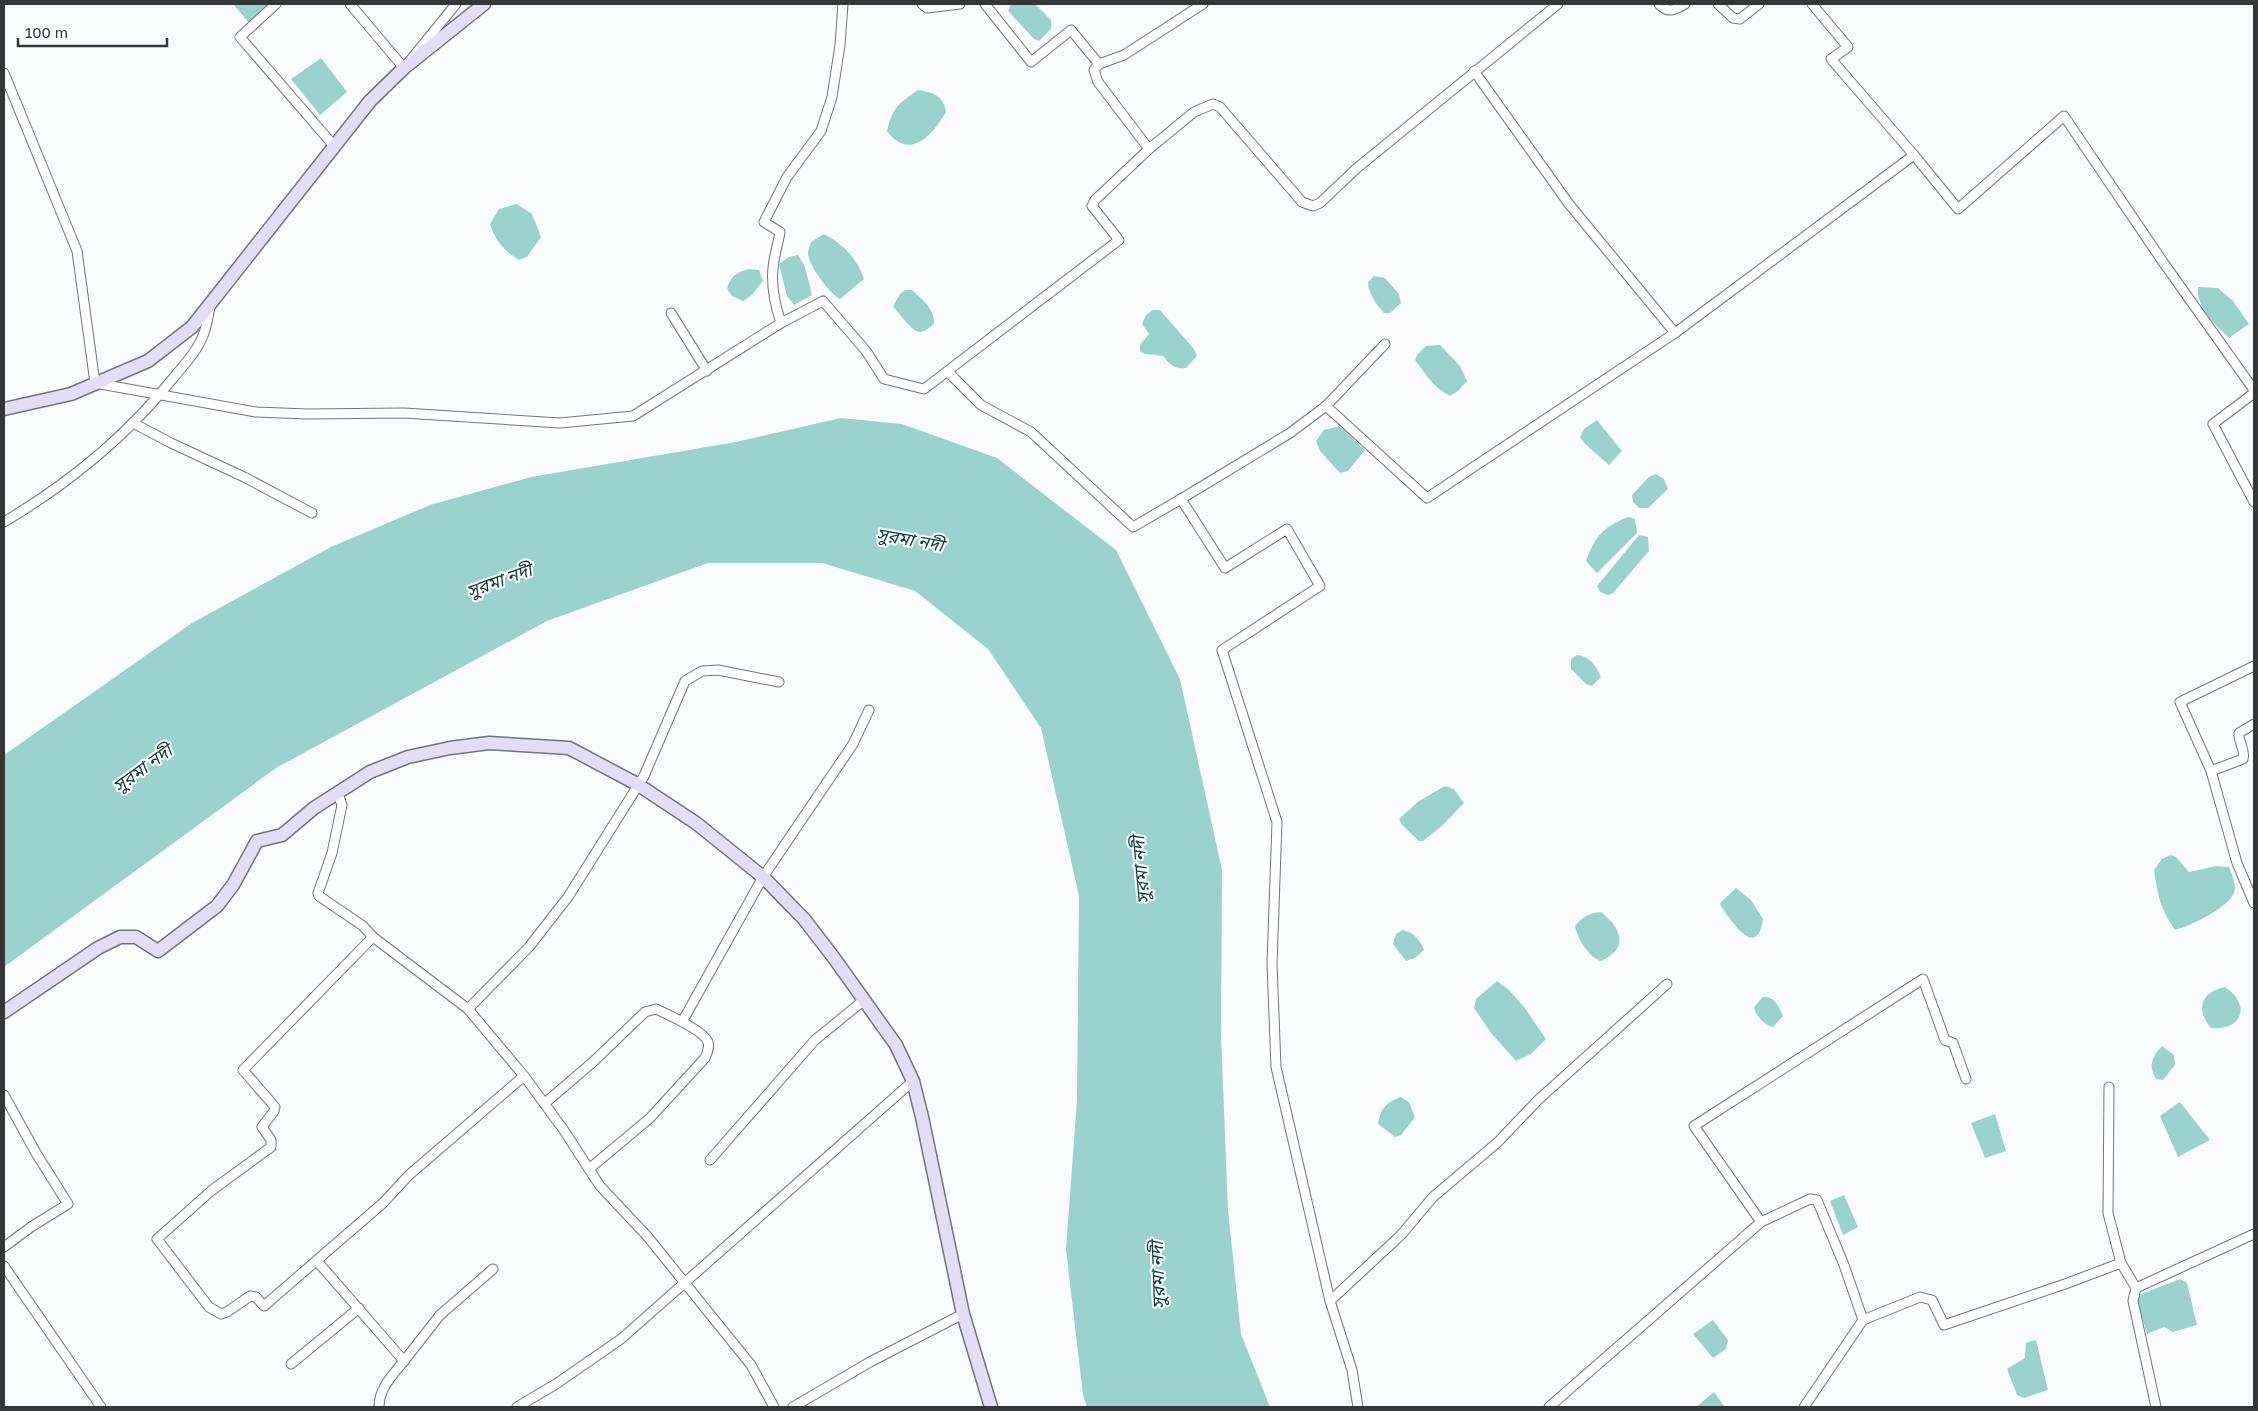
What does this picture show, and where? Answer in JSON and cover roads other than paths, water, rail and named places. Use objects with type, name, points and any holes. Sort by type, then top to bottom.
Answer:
[{"type":"street","points":[[276,4],[240,37],[334,146]]},
{"type":"street","points":[[350,4],[404,68]]},
{"type":"street","points":[[404,68],[456,4]]},
{"type":"street","points":[[4,409],[71,394],[148,361],[192,327],[370,101],[404,68],[484,4]]},
{"type":"street","points":[[781,323],[774,304],[773,286],[773,266],[780,232],[764,222],[786,178],[821,131],[832,97],[840,45],[843,4]]},
{"type":"street","points":[[922,4],[926,8],[960,4]]},
{"type":"street","points":[[985,4],[1031,62],[1070,30],[1099,64]]},
{"type":"street","points":[[1149,150],[1098,82],[1094,70],[1099,64],[1124,55],[1203,4]]},
{"type":"street","points":[[95,383],[256,412],[307,414],[404,413],[560,423],[633,416],[781,323],[823,301],[866,351],[884,379],[924,389],[1119,240],[1092,206],[1095,200],[1194,112],[1213,104],[1220,107],[1302,202],[1313,206],[1320,203],[1357,168],[1558,4]]},
{"type":"street","points":[[1659,4],[1668,10],[1674,11],[1685,4]]},
{"type":"street","points":[[1718,4],[1733,18],[1740,19],[1759,4]]},
{"type":"street","points":[[1812,4],[1848,47],[1831,59],[1958,209],[2064,116],[2254,392],[2213,424],[2254,502]]},
{"type":"street","points":[[1474,71],[1569,204],[1675,333]]},
{"type":"street","points":[[4,73],[76,251],[95,383]]},
{"type":"street","points":[[1326,406],[1427,498],[1675,333],[1914,155]]},
{"type":"street","points":[[4,522],[88,465],[160,396],[192,356],[204,333],[210,304]]},
{"type":"street","points":[[671,313],[707,370]]},
{"type":"street","points":[[948,372],[981,405],[1031,432],[1134,527],[1290,433],[1326,406],[1385,344]]},
{"type":"street","points":[[133,423],[171,444],[244,477],[312,513]]},
{"type":"street","points":[[1181,499],[1225,568],[1287,530],[1320,586],[1222,650],[1277,822],[1272,964],[1276,1067],[1330,1301],[1352,1370],[1358,1407]]},
{"type":"street","points":[[2254,666],[2180,702],[2211,771],[2237,863],[2254,903]]},
{"type":"street","points":[[468,1009],[529,947],[568,897],[647,769],[685,681],[702,670],[718,670],[779,682]]},
{"type":"street","points":[[682,1022],[763,877],[853,744],[870,710]]},
{"type":"street","points":[[2211,771],[2243,759],[2244,754],[2239,742],[2239,733],[2254,724]]},
{"type":"street","points":[[4,1012],[98,948],[120,937],[136,937],[158,951],[217,906],[233,885],[257,841],[282,835],[314,808],[370,772],[408,757],[489,742],[568,748],[637,784],[696,823],[763,877],[804,919],[896,1045],[913,1080],[930,1151],[963,1314],[991,1407]]},
{"type":"street","points":[[338,794],[342,805],[332,854],[318,893],[324,900],[363,926],[373,937],[468,1009],[524,1076],[600,1186],[647,1236],[751,1365],[774,1407]]},
{"type":"street","points":[[373,937],[243,1070],[274,1107],[274,1111],[262,1127],[271,1140],[271,1147],[211,1191],[157,1239],[209,1307],[221,1314],[250,1296],[256,1297],[264,1306],[382,1203],[409,1175],[524,1076]]},
{"type":"street","points":[[1761,1222],[1694,1126],[1923,979],[1945,1040],[1953,1043],[1966,1079]]},
{"type":"street","points":[[1330,1301],[1401,1235],[1432,1197],[1498,1142],[1538,1100],[1667,984]]},
{"type":"street","points":[[710,1160],[815,1040],[864,1000]]},
{"type":"street","points":[[544,1103],[593,1062],[645,1012],[656,1009],[682,1022],[708,1042],[708,1052],[705,1058],[650,1118],[589,1169]]},
{"type":"street","points":[[517,1407],[556,1384],[621,1338],[686,1283],[913,1080]]},
{"type":"street","points":[[2109,1087],[2108,1213],[2121,1263],[2136,1288],[2134,1301],[2156,1407]]},
{"type":"street","points":[[4,1094],[36,1154],[68,1204],[31,1227],[4,1247]]},
{"type":"street","points":[[1549,1407],[1761,1222],[1810,1198],[1817,1200],[1844,1265],[1863,1320]]},
{"type":"street","points":[[2136,1288],[2254,1234]]},
{"type":"street","points":[[317,1261],[404,1362]]},
{"type":"street","points":[[1804,1407],[1863,1320],[1920,1297],[1932,1300],[1944,1325],[2121,1263]]},
{"type":"street","points":[[4,1266],[101,1407]]},
{"type":"street","points":[[379,1407],[379,1396],[385,1384],[440,1315],[493,1269]]},
{"type":"street","points":[[291,1364],[359,1308]]},
{"type":"street","points":[[793,1407],[870,1362],[963,1314]]},
{"type":"water","points":[[233,4],[266,4],[269,8],[251,25]]},
{"type":"water","points":[[1011,4],[1036,5],[1051,20],[1051,29],[1039,41],[1034,39],[1008,11]]},
{"type":"water","points":[[321,58],[347,92],[320,115],[291,79]]},
{"type":"water","points":[[918,90],[929,92],[940,98],[946,112],[934,129],[920,142],[904,144],[895,140],[887,131],[889,123],[897,107]]},
{"type":"water","points":[[517,204],[532,214],[541,237],[527,257],[519,260],[501,245],[490,224],[499,209]]},
{"type":"water","points":[[824,234],[848,252],[864,279],[840,299],[820,279],[809,258],[808,252],[811,242]]},
{"type":"water","points":[[798,255],[805,267],[812,295],[794,305],[787,296],[779,264],[789,257]]},
{"type":"water","points":[[749,269],[759,270],[763,281],[752,295],[743,301],[732,296],[727,289],[735,275]]},
{"type":"water","points":[[1374,276],[1385,278],[1399,294],[1401,303],[1390,313],[1384,313],[1371,295],[1368,282]]},
{"type":"water","points":[[2198,287],[2218,288],[2233,301],[2249,324],[2229,338],[2203,309],[2198,295]]},
{"type":"water","points":[[905,290],[912,290],[930,309],[934,324],[924,331],[920,332],[914,329],[893,306],[900,294]]},
{"type":"water","points":[[1153,310],[1160,310],[1194,349],[1197,356],[1186,368],[1173,366],[1163,356],[1145,354],[1140,351],[1140,345],[1149,334],[1142,324],[1146,315]]},
{"type":"water","points":[[1440,345],[1460,366],[1467,381],[1458,391],[1450,396],[1435,385],[1415,360],[1417,355],[1426,346]]},
{"type":"water","name":"সুরমা নদী","points":[[841,418],[902,424],[997,458],[1116,550],[1180,679],[1222,870],[1221,1035],[1228,1210],[1241,1334],[1270,1407],[1087,1407],[1083,1395],[1066,1249],[1077,1100],[1079,896],[1041,728],[988,649],[915,591],[822,563],[708,563],[547,621],[276,768],[4,967],[4,755],[192,623],[331,547],[430,505],[531,477],[736,442]]},
{"type":"water","points":[[1597,420],[1622,451],[1609,465],[1585,444],[1580,437],[1584,429]]},
{"type":"water","points":[[1340,426],[1365,450],[1348,471],[1340,473],[1320,451],[1316,441],[1324,430]]},
{"type":"water","points":[[1656,474],[1664,479],[1668,489],[1648,508],[1639,508],[1633,502],[1632,495],[1649,477]]},
{"type":"water","points":[[1628,517],[1635,519],[1637,533],[1597,573],[1586,561],[1593,545],[1606,529]]},
{"type":"water","points":[[1639,535],[1648,537],[1649,551],[1613,593],[1608,595],[1600,592],[1597,586]]},
{"type":"water","points":[[1577,655],[1586,657],[1595,665],[1601,677],[1592,686],[1586,684],[1571,669],[1571,659]]},
{"type":"water","points":[[1445,786],[1454,789],[1464,803],[1442,826],[1423,841],[1419,841],[1402,825],[1399,819],[1419,801]]},
{"type":"water","points":[[2171,855],[2176,857],[2189,872],[2216,866],[2229,867],[2235,887],[2234,893],[2224,905],[2190,925],[2175,930],[2160,901],[2154,870],[2162,859]]},
{"type":"water","points":[[1736,888],[1751,900],[1763,919],[1760,931],[1755,937],[1743,934],[1721,906],[1720,903]]},
{"type":"water","points":[[1601,912],[1614,925],[1619,938],[1619,944],[1610,956],[1601,961],[1592,956],[1584,947],[1575,926],[1586,916]]},
{"type":"water","points":[[1403,930],[1416,937],[1424,950],[1415,958],[1406,961],[1393,944],[1396,934]]},
{"type":"water","points":[[1497,981],[1509,990],[1524,1007],[1546,1039],[1531,1054],[1516,1061],[1491,1033],[1474,1008],[1476,999]]},
{"type":"water","points":[[2225,987],[2238,1001],[2240,1015],[2230,1025],[2222,1028],[2211,1028],[2203,1014],[2203,1002],[2210,993]]},
{"type":"water","points":[[1763,997],[1774,1000],[1783,1016],[1773,1027],[1758,1017],[1754,1007]]},
{"type":"water","points":[[2162,1046],[2174,1055],[2175,1065],[2163,1080],[2156,1079],[2152,1070],[2152,1061]]},
{"type":"water","points":[[1401,1097],[1409,1102],[1415,1117],[1401,1135],[1395,1137],[1378,1124],[1380,1114],[1385,1106]]},
{"type":"water","points":[[2180,1102],[2210,1140],[2178,1157],[2160,1116]]},
{"type":"water","points":[[1995,1114],[2006,1151],[1985,1158],[1971,1123]]},
{"type":"water","points":[[1844,1195],[1858,1227],[1843,1235],[1830,1201]]},
{"type":"water","points":[[2180,1279],[2187,1283],[2197,1325],[2173,1332],[2164,1327],[2147,1334],[2136,1296]]},
{"type":"water","points":[[1713,1320],[1728,1340],[1726,1349],[1713,1358],[1693,1334]]},
{"type":"water","points":[[2036,1340],[2048,1390],[2024,1398],[2017,1395],[2007,1369],[2025,1358],[2026,1343]]},
{"type":"water","points":[[1714,1392],[1725,1407],[1696,1407]]}]
